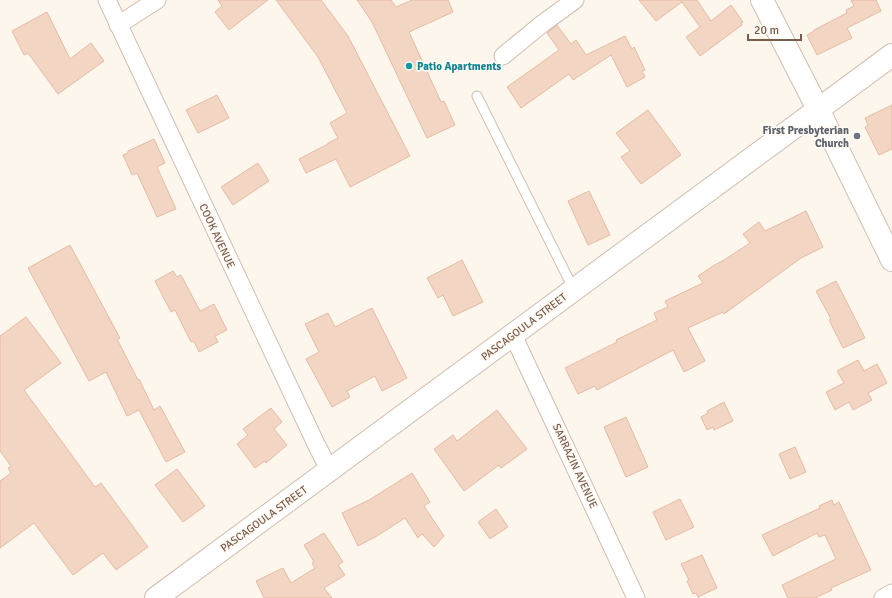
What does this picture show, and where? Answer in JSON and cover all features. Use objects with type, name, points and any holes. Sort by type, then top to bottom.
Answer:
[{"type":"street","name":"COOK AVENUE","points":[[107,0],[310,432],[330,471]]},
{"type":"street","points":[[118,25],[157,0]]},
{"type":"street","points":[[503,56],[542,24],[575,0]]},
{"type":"street","points":[[762,0],[818,109],[892,260]]},
{"type":"street","name":"PASCAGOULA STREET","points":[[156,598],[892,55]]},
{"type":"street","name":"SARRAZIN AVENUE","points":[[513,335],[636,598]]},
{"type":"street","points":[[883,598],[892,593]]},
{"type":"lane","points":[[477,96],[574,290]]},
{"type":"building","points":[[218,0],[268,0],[229,30],[215,12],[222,6]]},
{"type":"building","points":[[276,0],[321,0],[348,36],[410,156],[350,187],[336,159],[306,173],[299,159],[338,138],[330,123],[347,113],[318,57]]},
{"type":"building","name":"Patio Apartments","points":[[357,0],[391,0],[396,7],[412,0],[448,0],[453,12],[409,32],[441,102],[444,101],[455,125],[427,138],[372,22]]},
{"type":"building","points":[[639,0],[697,0],[711,21],[731,5],[743,22],[741,23],[742,25],[700,56],[686,37],[700,27],[682,2],[656,21]]},
{"type":"building","points":[[851,0],[876,0],[881,11],[847,28],[852,38],[817,55],[807,35],[847,13],[846,10],[854,6]]},
{"type":"building","points":[[47,12],[70,59],[91,43],[104,61],[58,94],[28,53],[24,55],[12,31]]},
{"type":"building","points":[[557,25],[571,44],[576,40],[586,55],[625,36],[632,49],[634,47],[645,70],[642,71],[645,77],[627,87],[611,55],[573,80],[569,74],[521,108],[507,87],[559,50],[547,33]]},
{"type":"building","points":[[217,95],[229,118],[198,133],[186,110]]},
{"type":"building","points":[[892,105],[892,149],[879,155],[865,127],[868,125],[865,118]]},
{"type":"building","points":[[648,110],[681,155],[641,184],[621,157],[630,151],[616,133]]},
{"type":"building","points":[[154,139],[165,163],[157,167],[176,209],[157,217],[137,173],[132,175],[123,155],[128,153],[128,151]]},
{"type":"building","points":[[258,163],[269,181],[233,205],[221,187]]},
{"type":"building","points":[[589,191],[610,235],[588,245],[568,201]]},
{"type":"building","points":[[806,211],[823,247],[801,258],[724,314],[723,312],[688,328],[705,361],[684,372],[673,350],[597,390],[595,386],[578,394],[565,368],[617,342],[616,340],[657,320],[654,313],[668,307],[665,301],[703,283],[698,276],[750,243],[743,234],[759,222],[765,231]]},
{"type":"building","points":[[70,245],[120,338],[117,339],[154,410],[160,406],[185,452],[166,462],[139,410],[127,416],[106,372],[89,381],[28,268]]},
{"type":"building","points":[[462,260],[483,302],[453,316],[443,295],[438,298],[427,278]]},
{"type":"building","points":[[173,271],[177,277],[181,275],[200,311],[214,304],[227,330],[215,336],[218,342],[199,352],[194,341],[191,342],[175,310],[171,312],[155,281]]},
{"type":"building","points":[[836,281],[865,338],[843,348],[829,320],[831,319],[816,291]]},
{"type":"building","points":[[372,308],[407,378],[382,391],[375,376],[347,391],[350,397],[332,407],[306,359],[319,352],[305,324],[328,313],[335,327]]},
{"type":"building","points":[[26,317],[61,363],[24,390],[95,487],[101,483],[148,547],[116,570],[103,553],[73,575],[34,523],[0,548],[0,481],[11,473],[8,468],[11,466],[0,451],[0,336]]},
{"type":"building","points":[[858,360],[864,371],[877,364],[887,383],[868,393],[872,400],[853,410],[849,402],[835,410],[826,392],[844,383],[837,371]]},
{"type":"building","points":[[724,402],[733,421],[714,430],[713,427],[707,430],[701,417],[708,413],[707,411]]},
{"type":"building","points":[[271,408],[282,422],[274,429],[287,445],[266,463],[265,461],[255,468],[237,444],[248,435],[243,429]]},
{"type":"building","points":[[497,410],[527,449],[501,468],[499,465],[464,491],[434,449],[453,435],[457,441]]},
{"type":"building","points":[[626,417],[648,467],[626,477],[604,427]]},
{"type":"building","points":[[795,447],[806,472],[790,479],[779,454]]},
{"type":"building","points":[[177,469],[205,506],[183,522],[155,485]]},
{"type":"building","points":[[412,473],[430,502],[424,506],[444,536],[434,547],[422,534],[418,538],[405,518],[358,546],[342,513],[369,500]]},
{"type":"building","points":[[680,499],[694,527],[666,540],[653,512]]},
{"type":"building","points":[[832,500],[834,505],[839,502],[871,570],[831,588],[832,590],[815,598],[788,598],[782,585],[836,559],[825,535],[819,537],[817,533],[773,556],[762,535],[820,508],[819,506]]},
{"type":"building","points":[[496,509],[508,527],[490,539],[478,522]]},
{"type":"building","points":[[324,533],[343,562],[338,565],[345,575],[324,588],[332,598],[264,598],[256,581],[283,568],[291,583],[315,568],[312,563],[314,562],[304,545]]},
{"type":"building","points":[[702,555],[717,588],[698,597],[696,593],[693,594],[687,581],[689,580],[681,564]]},
{"type":"place","name":"Patio Apartments","points":[[409,66]]},
{"type":"place","name":"First Presbyterian Church","points":[[857,136]]}]
